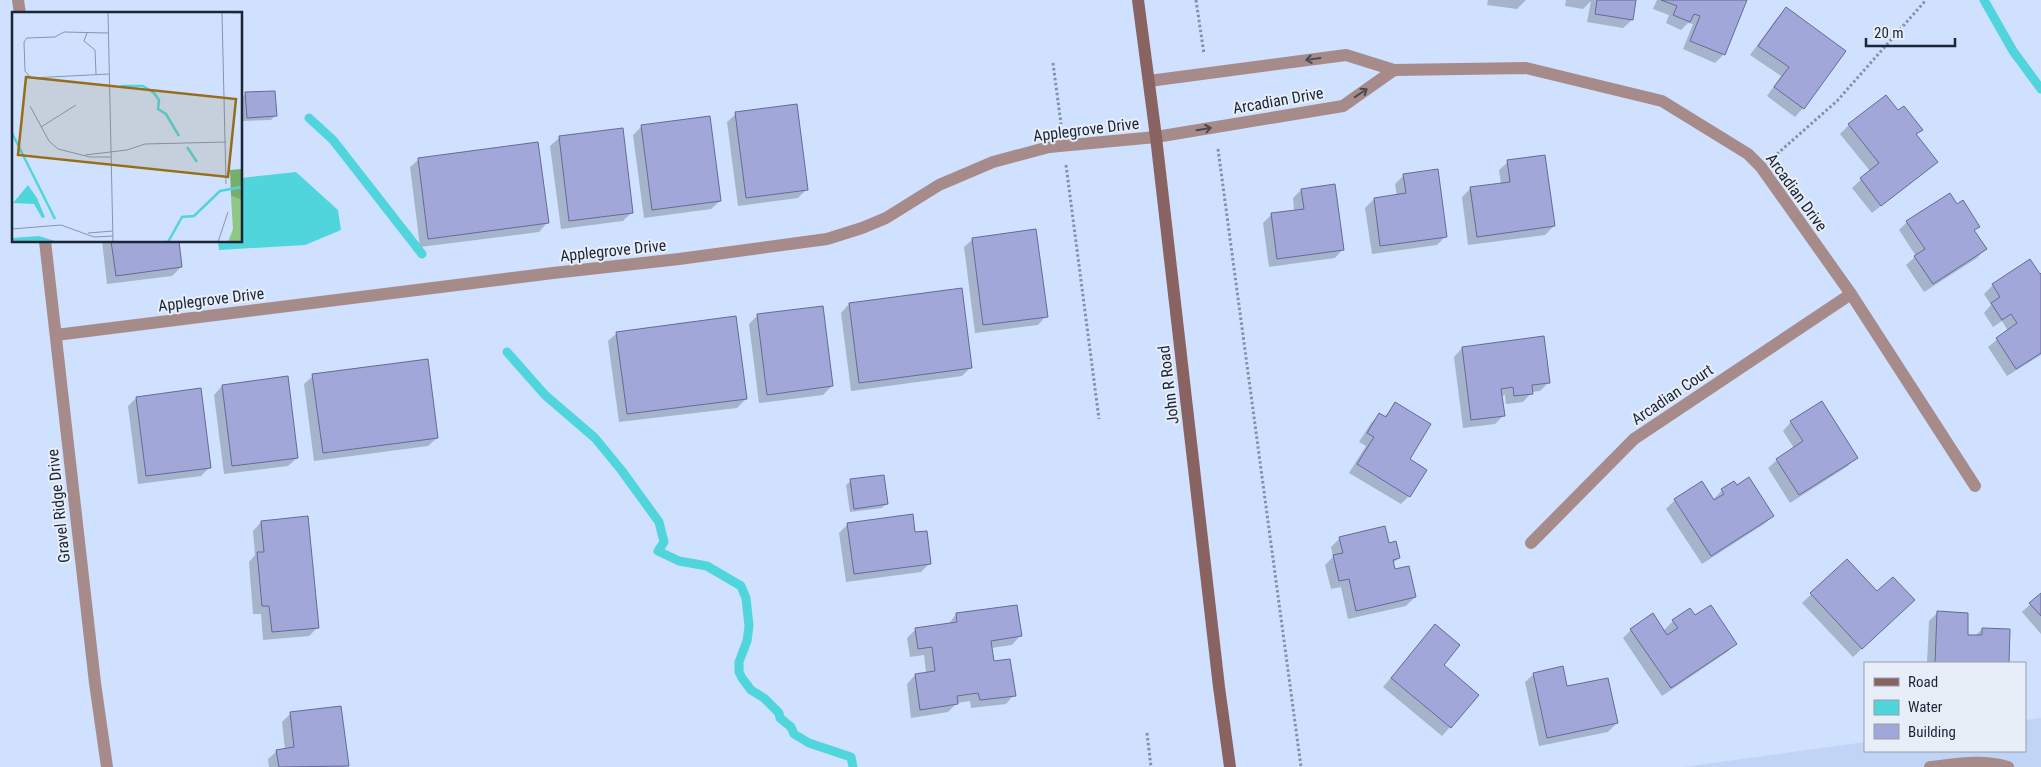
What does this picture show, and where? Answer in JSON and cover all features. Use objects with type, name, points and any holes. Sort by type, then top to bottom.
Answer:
[{"type":"main road","name":"John R Road","points":[[1138,0],[1156,137],[1219,687],[1230,767]]},
{"type":"street","name":"Arcadian Drive","points":[[1149,81],[1346,54],[1394,70],[1526,68],[1662,101],[1748,154],[1761,167],[1851,294],[1975,486]]},
{"type":"street","name":"Arcadian Drive","points":[[1156,137],[1343,106],[1394,70]]},
{"type":"street","name":"Applegrove Drive","points":[[56,335],[679,259],[827,239],[886,218],[939,185],[993,162],[1049,148],[1156,137]]},
{"type":"street","name":"Gravel Ridge Drive","points":[[45,242],[106,767]]},
{"type":"street","name":"Arcadian Court","points":[[1531,543],[1634,439],[1851,294]]},
{"type":"street","points":[[1930,767],[1991,762],[2008,767]]},
{"type":"path","points":[[1196,0],[1207,73]]},
{"type":"path","points":[[1761,167],[1837,101],[1926,0]]},
{"type":"path","points":[[1053,63],[1099,419]]},
{"type":"path","points":[[1216,127],[1301,767]]},
{"type":"path","points":[[1147,733],[1151,767]]},
{"type":"shaded area","points":[[2041,718],[2041,767],[1684,767],[1864,742],[1864,752],[2026,752],[2026,720]]},
{"type":"water","points":[[296,172],[338,210],[341,230],[305,245],[219,250],[218,242],[242,242],[242,178]]},
{"type":"building","points":[[1597,0],[1636,0],[1633,20],[1595,14]]},
{"type":"building","points":[[1661,0],[1747,0],[1725,55],[1690,41],[1700,16],[1694,14],[1690,22],[1673,15],[1677,6]]},
{"type":"building","points":[[1786,7],[1846,51],[1804,109],[1774,87],[1789,67],[1758,46]]},
{"type":"building","points":[[275,91],[277,116],[247,118],[245,92]]},
{"type":"building","points":[[1886,95],[1898,110],[1904,106],[1923,130],[1916,134],[1938,162],[1881,206],[1860,178],[1879,163],[1848,124]]},
{"type":"building","points":[[797,104],[808,190],[746,198],[735,112]]},
{"type":"building","points":[[710,116],[721,201],[652,210],[641,125]]},
{"type":"building","points":[[623,128],[633,213],[569,221],[559,136]]},
{"type":"building","points":[[538,142],[549,223],[428,239],[418,158]]},
{"type":"building","points":[[1545,155],[1555,226],[1477,237],[1470,187],[1510,182],[1507,160]]},
{"type":"building","points":[[1438,169],[1447,237],[1380,246],[1374,198],[1406,193],[1403,174]]},
{"type":"building","points":[[1335,184],[1344,250],[1277,259],[1271,213],[1304,209],[1301,189]]},
{"type":"building","points":[[1950,193],[1957,204],[1963,200],[1980,227],[1974,230],[1987,249],[1933,284],[1914,256],[1925,249],[1906,221]]},
{"type":"building","points":[[1036,229],[1048,317],[983,325],[972,238]]},
{"type":"building","points":[[111,242],[179,242],[182,267],[116,276]]},
{"type":"building","points":[[2030,259],[2041,273],[2041,353],[2016,369],[1996,338],[2017,323],[2011,314],[2002,320],[1991,303],[2000,297],[1992,284]]},
{"type":"building","points":[[962,288],[972,368],[859,383],[849,303]]},
{"type":"building","points":[[823,306],[833,386],[767,395],[757,314]]},
{"type":"building","points":[[736,316],[747,399],[627,414],[616,332]]},
{"type":"building","points":[[1544,336],[1550,383],[1532,385],[1533,394],[1514,396],[1513,387],[1501,389],[1505,416],[1471,420],[1462,347]]},
{"type":"building","points":[[428,359],[438,438],[323,453],[312,374]]},
{"type":"building","points":[[288,376],[298,458],[232,466],[222,385]]},
{"type":"building","points":[[201,388],[211,468],[146,476],[136,397]]},
{"type":"building","points":[[1822,401],[1858,458],[1799,495],[1776,459],[1803,441],[1790,421]]},
{"type":"building","points":[[1395,402],[1431,424],[1410,459],[1427,470],[1410,497],[1357,464],[1374,437],[1367,433],[1379,413],[1386,417]]},
{"type":"building","points":[[884,475],[888,504],[854,509],[850,479]]},
{"type":"building","points":[[1749,477],[1774,516],[1711,556],[1674,499],[1702,481],[1714,500],[1724,494],[1721,489],[1734,481],[1737,485]]},
{"type":"building","points":[[913,514],[915,532],[927,531],[931,564],[854,574],[847,523]]},
{"type":"building","points":[[308,516],[319,628],[272,632],[269,606],[262,606],[257,552],[264,552],[261,521]]},
{"type":"building","points":[[1385,526],[1389,543],[1396,541],[1400,558],[1393,560],[1395,569],[1409,566],[1416,597],[1356,611],[1349,579],[1339,581],[1333,555],[1343,553],[1339,537]]},
{"type":"building","points":[[1847,559],[1877,591],[1893,577],[1915,600],[1862,649],[1810,593]]},
{"type":"building","points":[[2041,593],[2041,616],[2029,603]]},
{"type":"building","points":[[1017,605],[1022,636],[991,641],[994,661],[1010,659],[1016,696],[980,700],[978,693],[957,696],[958,704],[920,710],[915,674],[935,671],[932,647],[918,649],[915,628],[957,622],[956,613]]},
{"type":"building","points":[[1711,605],[1737,644],[1671,688],[1630,629],[1653,613],[1667,635],[1678,628],[1672,620],[1690,608],[1695,615]]},
{"type":"building","points":[[1937,611],[1968,613],[1968,635],[1982,635],[1982,628],[2010,629],[2009,662],[1935,662]]},
{"type":"building","points":[[1435,624],[1460,645],[1444,665],[1479,695],[1451,728],[1391,678]]},
{"type":"building","points":[[1563,666],[1567,686],[1608,678],[1618,723],[1547,738],[1533,673]]},
{"type":"building","points":[[341,706],[349,766],[279,767],[276,750],[294,747],[290,712]]},
{"type":"waterway","points":[[1984,0],[2013,51],[2041,89]]},
{"type":"waterway","points":[[309,118],[333,140],[422,254]]},
{"type":"waterway","points":[[507,352],[545,395],[595,438],[622,471],[659,522],[664,542],[658,551],[679,561],[707,566],[741,586],[746,598],[749,626],[747,641],[739,662],[739,672],[742,678],[751,690],[764,698],[779,713],[780,718],[791,727],[794,734],[809,743],[851,757],[853,767]]}]
